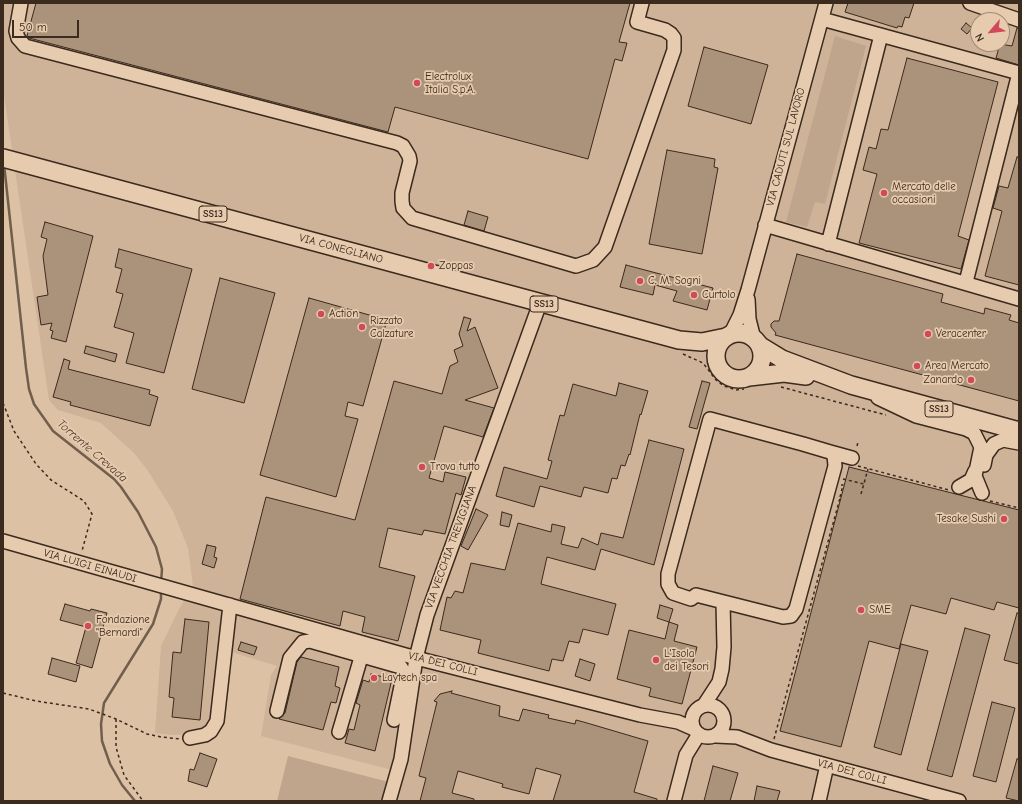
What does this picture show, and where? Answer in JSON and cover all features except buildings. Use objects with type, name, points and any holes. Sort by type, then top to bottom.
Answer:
[{"type":"main road","name":"VIA CONEGLIANO","points":[[10,160],[679,340],[702,342],[728,336]]},
{"type":"main road","points":[[743,333],[757,342],[762,352],[760,367],[748,383],[742,379],[727,376],[718,364],[717,349],[728,336],[743,333]]},
{"type":"main road","name":"VIA CONEGLIANO","points":[[679,340],[718,364]]},
{"type":"main road","name":"SS13","points":[[757,342],[782,359],[855,387]]},
{"type":"main road","name":"SS13","points":[[748,383],[784,373],[855,387],[1019,431]]},
{"type":"street","points":[[21,3],[16,31],[18,38],[25,46],[397,143],[403,146],[409,156],[410,161],[402,193],[402,201],[403,208],[412,218],[576,266],[593,260],[605,247],[674,50],[675,44],[671,34],[665,30],[637,22],[642,3]]},
{"type":"street","name":"VIA CADUTI SUL LAVORO","points":[[728,336],[740,316],[748,290],[826,3]]},
{"type":"street","points":[[970,3],[1018,20]]},
{"type":"street","points":[[822,19],[1019,73],[966,282]]},
{"type":"street","points":[[828,244],[881,35]]},
{"type":"street","points":[[765,225],[966,282],[1019,299]]},
{"type":"street","name":"VIA CADUTI SUL LAVORO","points":[[748,290],[749,319],[757,342]]},
{"type":"street","name":"VIA VECCHIA TREVIGIANA","points":[[390,801],[401,760],[416,658],[427,615],[540,303]]},
{"type":"street","points":[[855,387],[916,416],[971,430],[977,437],[981,447],[975,471],[971,480],[955,489]]},
{"type":"street","points":[[710,419],[852,458],[841,461],[837,472],[794,613],[791,616],[783,617],[696,595],[691,599],[674,593],[667,580],[710,419]]},
{"type":"street","points":[[987,496],[981,476],[988,451],[998,441],[1009,440],[1019,443]]},
{"type":"street","points":[[975,471],[977,485],[987,496]]},
{"type":"street","name":"VIA LUIGI EINAUDI","points":[[4,543],[174,589]]},
{"type":"street","name":"VIA DEI COLLI","points":[[174,589],[230,605],[363,650],[416,658],[686,724],[707,737],[727,736],[747,740],[771,750],[959,801]]},
{"type":"street","points":[[716,736],[722,729],[719,682],[723,662],[723,602]]},
{"type":"street","points":[[190,738],[205,735],[212,730],[217,721],[230,605]]},
{"type":"street","points":[[277,711],[290,658],[303,642],[310,641],[363,650],[402,667],[404,672],[394,720]]},
{"type":"street","points":[[339,732],[363,650]]},
{"type":"street","points":[[674,801],[686,755],[696,731],[692,720],[719,682]]},
{"type":"street","name":"VIA DEI COLLI","points":[[658,718],[677,717],[710,705],[722,715],[734,730],[747,740]]},
{"type":"street","points":[[819,801],[827,765]]},
{"type":"path","points":[[679,340],[677,351],[703,363],[720,384],[736,390],[748,383]]},
{"type":"path","points":[[779,386],[891,416]]},
{"type":"path","points":[[3,403],[14,431],[36,464],[51,480],[84,501],[92,514],[79,563]]},
{"type":"path","points":[[857,446],[858,442]]},
{"type":"path","points":[[857,466],[955,489]]},
{"type":"path","points":[[861,494],[868,469]]},
{"type":"path","points":[[837,472],[864,484]]},
{"type":"path","points":[[773,745],[843,485],[838,484]]},
{"type":"path","points":[[987,496],[1019,508]]},
{"type":"path","points":[[3,693],[36,701],[89,709],[116,719],[147,734],[161,737],[190,738]]},
{"type":"path","points":[[116,719],[116,747],[124,775],[143,801]]},
{"type":"shaded area","points":[[3,3],[1019,3],[1019,801],[393,801],[392,770],[261,736],[271,675],[277,666],[228,651],[212,726],[196,734],[173,735],[155,733],[161,646],[179,609],[193,586],[188,548],[173,511],[148,471],[134,453],[101,423],[58,410],[49,400],[3,89]]},
{"type":"shaded area","points":[[835,36],[866,46],[825,204],[815,202],[807,227],[786,222]]},
{"type":"shaded area","points":[[288,756],[389,782],[383,801],[277,801]]},
{"type":"waterway","name":"Torrente Crevada","points":[[4,164],[26,368],[29,389],[34,404],[53,431],[114,479],[121,487],[138,512],[156,547],[162,569],[161,583]]},
{"type":"waterway","name":"Torrente Crevada","points":[[135,801],[122,785],[110,764],[102,741],[101,724],[104,703],[153,624],[161,599],[161,590]]},
{"type":"place","name":"Electrolux Italia S.p.A.","points":[[417,83]]},
{"type":"place","name":"Mercato delle occasioni","points":[[884,193]]},
{"type":"place","name":"Zoppas","points":[[431,266]]},
{"type":"place","name":"C. M. Sogni","points":[[640,281]]},
{"type":"place","name":"Curtolo","points":[[694,295]]},
{"type":"place","name":"Action","points":[[321,314]]},
{"type":"place","name":"Rizzato Calzature","points":[[362,327]]},
{"type":"place","name":"Veracenter","points":[[928,334]]},
{"type":"place","name":"Area Mercato","points":[[917,366]]},
{"type":"place","name":"Zanardo","points":[[971,380]]},
{"type":"place","name":"Trova tutto","points":[[422,467]]},
{"type":"place","name":"Tesake Sushi","points":[[1004,519]]},
{"type":"place","name":"SME","points":[[861,610]]},
{"type":"place","name":"Fondazione \"Bernardi\"","points":[[88,626]]},
{"type":"place","name":"L'Isola dei Tesori","points":[[656,660]]},
{"type":"place","name":"Laytech spa","points":[[374,678]]}]
